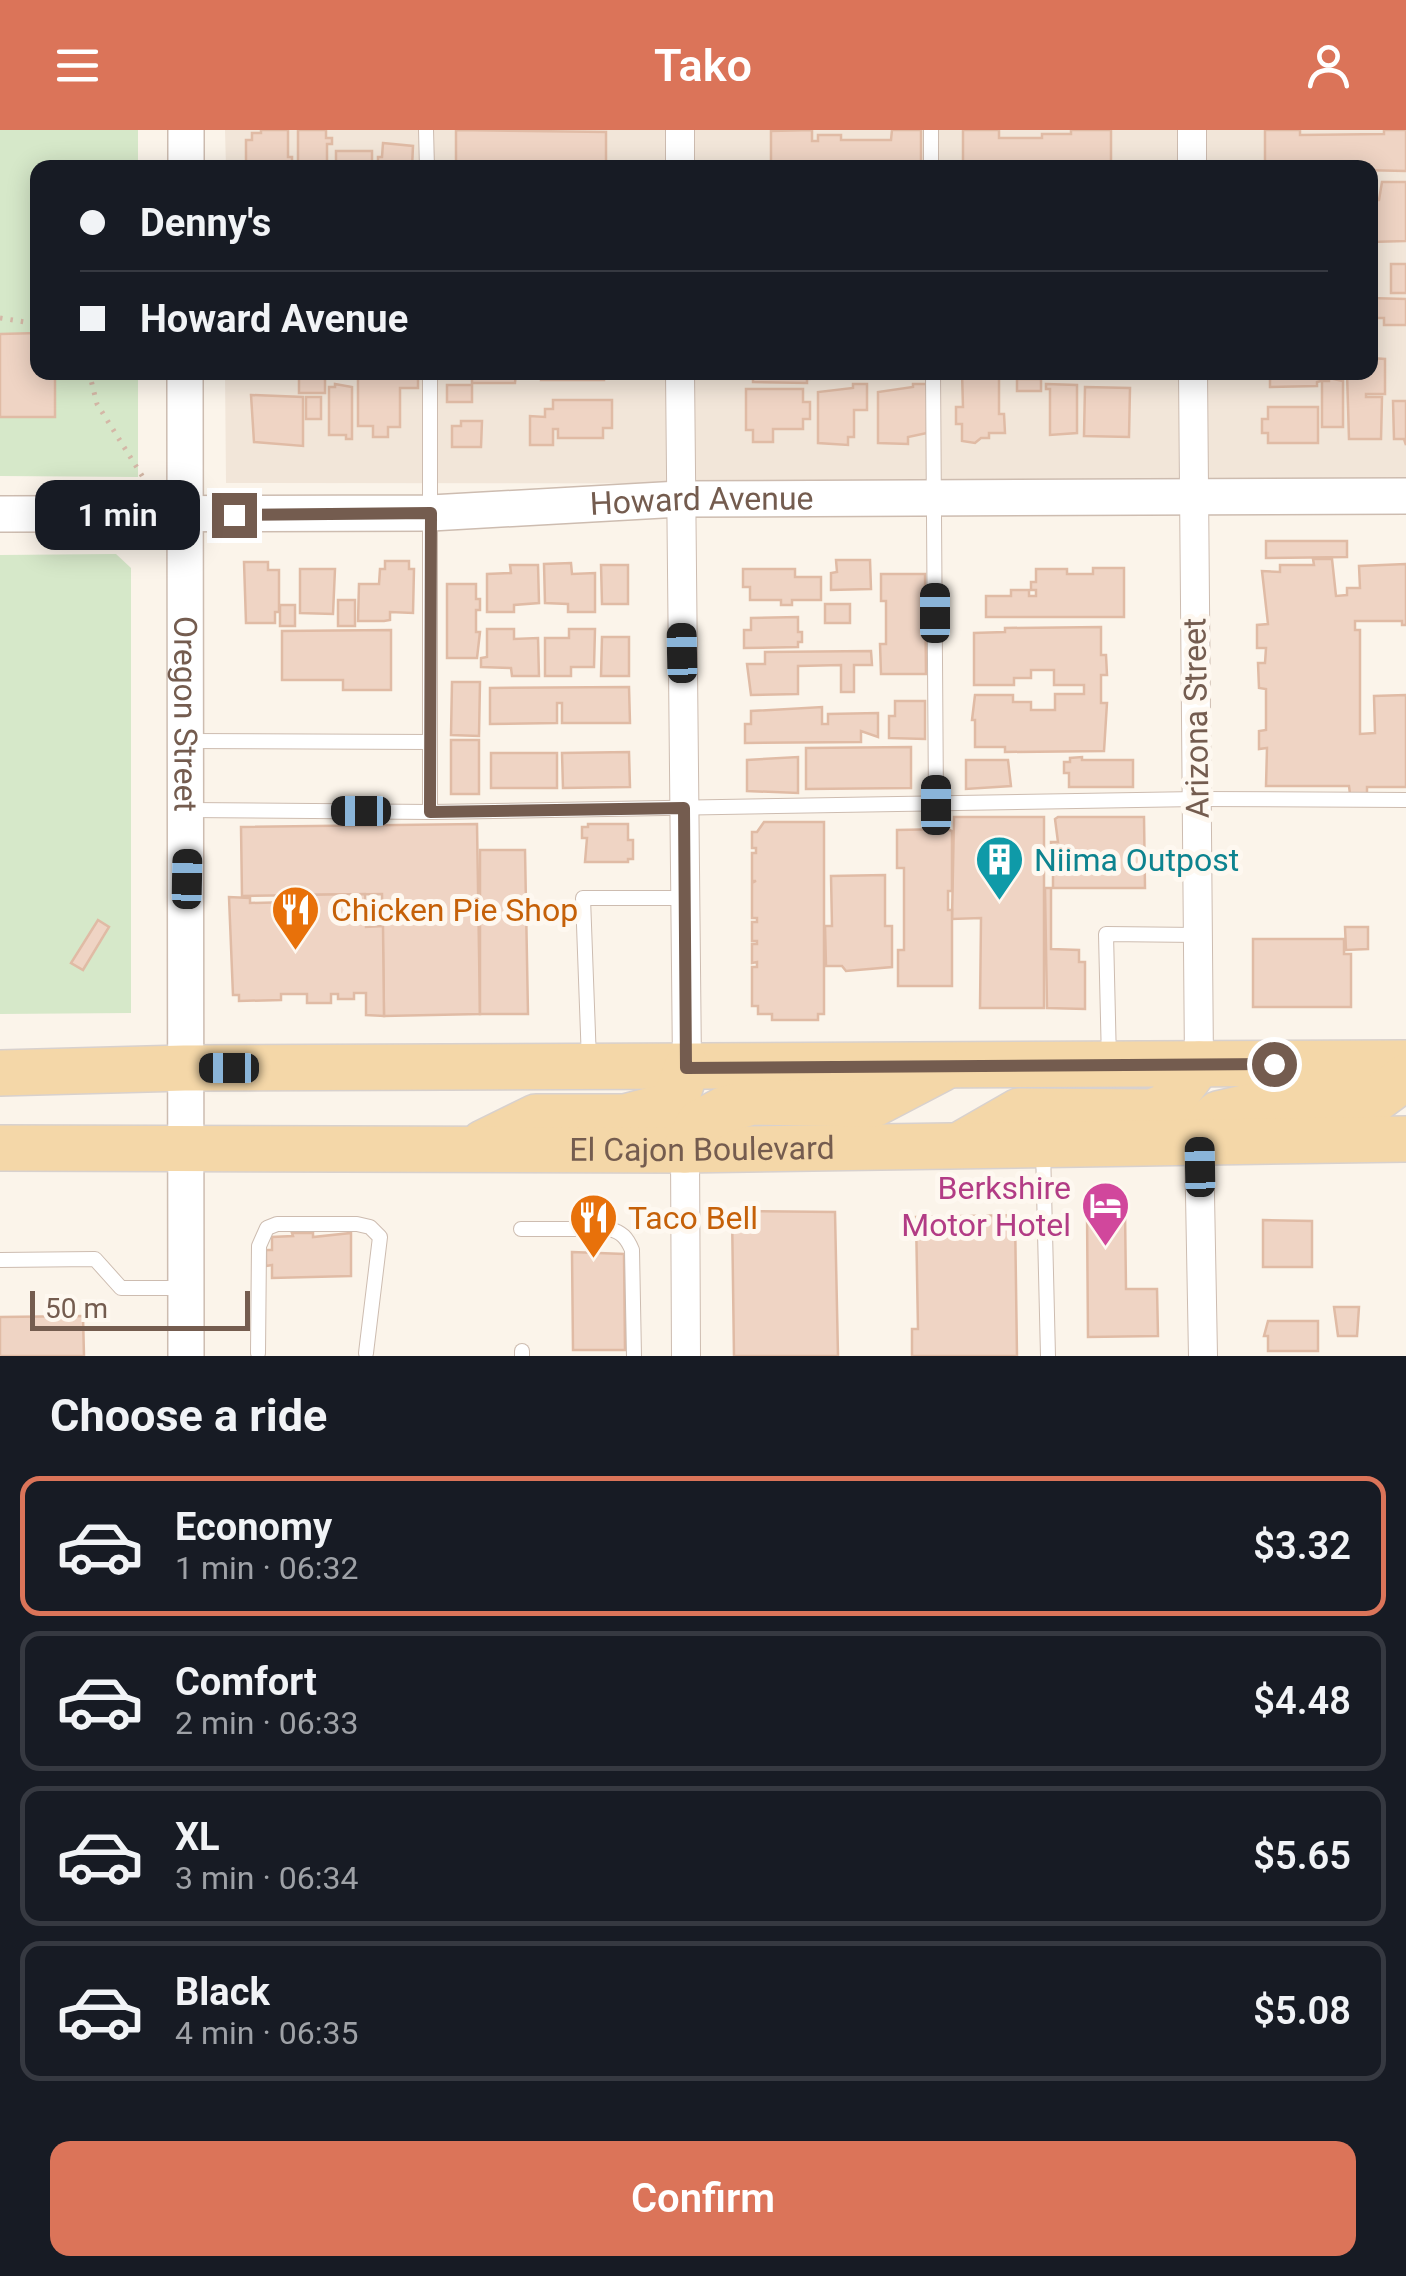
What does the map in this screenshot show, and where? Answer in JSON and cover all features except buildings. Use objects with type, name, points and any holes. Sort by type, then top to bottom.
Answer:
[{"type":"main road","points":[[0,1073],[184,1068],[1406,1063]]},
{"type":"main road","points":[[958,1145],[1019,1112],[1151,1112],[1167,1106],[1199,1064]]},
{"type":"main road","points":[[686,1150],[699,1123],[723,1110],[752,1102],[874,1104],[947,1066]]},
{"type":"main road","points":[[472,1148],[536,1117],[625,1117],[667,1106],[677,1096],[686,1068]]},
{"type":"main road","points":[[1200,1141],[1205,1126],[1218,1114],[1279,1100],[1375,1100],[1406,1077]]},
{"type":"main road","name":"El Cajon Boulevard","points":[[0,1148],[686,1150],[1406,1139]]},
{"type":"street","points":[[186,130],[186,160]]},
{"type":"street","points":[[680,130],[680,160]]},
{"type":"street","points":[[1192,130],[1192,160]]},
{"type":"street","name":"Oregon Street","points":[[185,380],[186,1356]]},
{"type":"street","points":[[680,380],[686,1068]]},
{"type":"street","name":"Arizona Street","points":[[1193,380],[1199,1064]]},
{"type":"street","name":"Howard Avenue","points":[[0,514],[431,513],[680,499],[1406,496]]},
{"type":"street","points":[[1200,1141],[1203,1356]]},
{"type":"street","points":[[686,1150],[686,1356]]},
{"type":"lane","points":[[426,130],[427,160]]},
{"type":"lane","points":[[930,160],[931,130]]},
{"type":"lane","points":[[430,380],[430,812]]},
{"type":"lane","points":[[932,380],[936,805]]},
{"type":"lane","points":[[188,741],[430,742]]},
{"type":"lane","points":[[188,810],[430,812],[1196,799],[1406,800]]},
{"type":"lane","points":[[590,1068],[584,898],[684,898]]},
{"type":"lane","points":[[1109,1064],[1106,934],[1198,935]]},
{"type":"lane","points":[[1043,1144],[1048,1356]]},
{"type":"lane","points":[[258,1353],[259,1246],[268,1228],[276,1224],[357,1224],[370,1227],[380,1237],[366,1353]]},
{"type":"lane","points":[[521,1229],[609,1228],[627,1239],[632,1250],[634,1356]]},
{"type":"lane","points":[[0,1260],[95,1259],[121,1288],[185,1288]]},
{"type":"path","points":[[0,318],[30,323]]},
{"type":"path","points":[[92,380],[97,404],[146,482]]},
{"type":"shaded area","points":[[225,130],[1406,130],[1406,484],[226,483],[225,380],[1378,380],[1378,160],[226,160]]},
{"type":"green space","points":[[0,130],[138,130],[138,160],[30,160],[30,380],[138,380],[138,477],[0,476]]},
{"type":"green space","points":[[116,554],[131,568],[131,1013],[0,1014],[0,555]]},
{"type":"place","name":"Niima Outpost","points":[[999,902]]},
{"type":"place","name":"Chicken Pie Shop","points":[[296,952]]},
{"type":"place","name":"Berkshire Motor Hotel","points":[[1106,1248]]},
{"type":"place","name":"Taco Bell","points":[[593,1260]]},
{"type":"route","points":[[234,515],[431,513],[430,812],[684,808],[686,1068],[1274,1064]]}]
